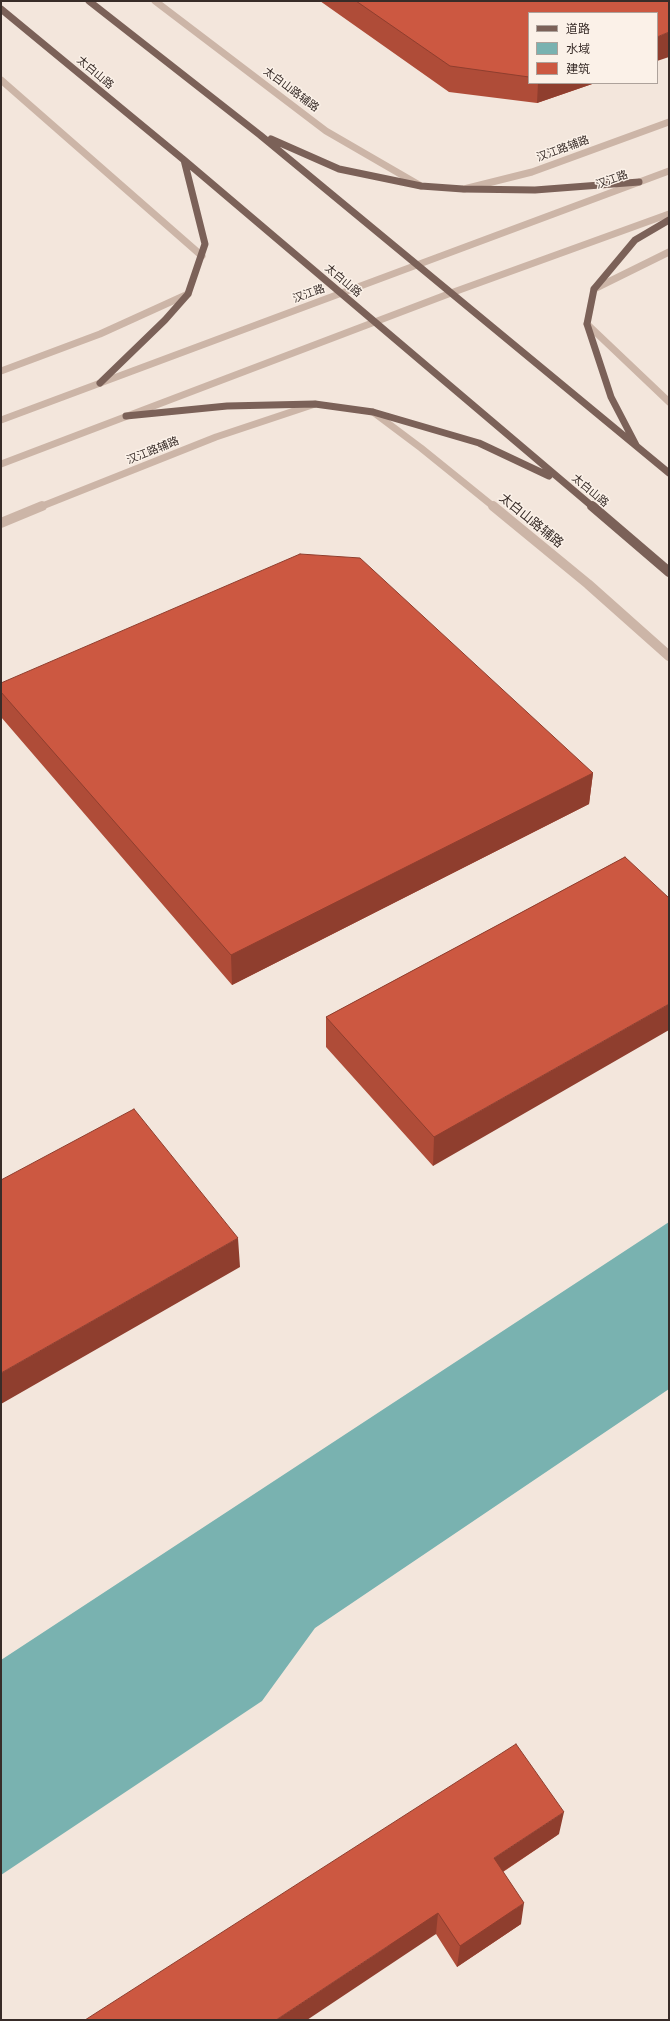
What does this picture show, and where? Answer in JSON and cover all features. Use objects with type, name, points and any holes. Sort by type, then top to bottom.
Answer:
[{"type":"main road","points":[[89,1],[260,135],[639,450],[669,473]]},
{"type":"main road","name":"太白山路","points":[[1,9],[184,160],[374,323],[669,572]]},
{"type":"main road","points":[[260,135],[339,169],[421,186],[463,189],[535,190],[639,182]]},
{"type":"main road","points":[[100,383],[165,320],[188,294],[205,244],[184,160]]},
{"type":"main road","points":[[639,450],[611,397],[587,324],[594,289],[635,240],[669,220]]},
{"type":"main road","points":[[126,416],[227,406],[315,404],[373,412],[479,443],[562,482]]},
{"type":"street","name":"太白山路辅路","points":[[155,1],[326,131],[358,151],[421,186]]},
{"type":"street","points":[[1,80],[202,256]]},
{"type":"street","name":"汉江路辅路","points":[[463,189],[532,172],[669,122]]},
{"type":"street","name":"汉江路","points":[[1,420],[669,170]]},
{"type":"street","points":[[1,464],[451,293],[669,214]]},
{"type":"street","points":[[594,289],[669,252]]},
{"type":"street","points":[[1,371],[100,334],[188,294]]},
{"type":"street","points":[[587,324],[669,402]]},
{"type":"street","name":"汉江路辅路","points":[[1,523],[216,437],[315,404]]},
{"type":"street","name":"太白山路辅路","points":[[373,412],[421,448],[588,584],[669,656]]},
{"type":"water","points":[[669,1222],[669,1389],[315,1628],[262,1701],[1,1875],[1,1660]]},
{"type":"building","points":[[356,1],[669,1],[669,32],[658,37],[658,12],[528,12],[528,77],[450,66]]},
{"type":"building","points":[[300,554],[360,558],[593,773],[231,955],[1,692],[1,683]]},
{"type":"building","points":[[625,857],[669,898],[669,1004],[434,1137],[326,1017]]},
{"type":"building","points":[[134,1109],[238,1238],[1,1373],[1,1180]]},
{"type":"building","points":[[516,1744],[564,1812],[494,1858],[524,1903],[460,1946],[438,1913],[276,2020],[85,2020]]}]
